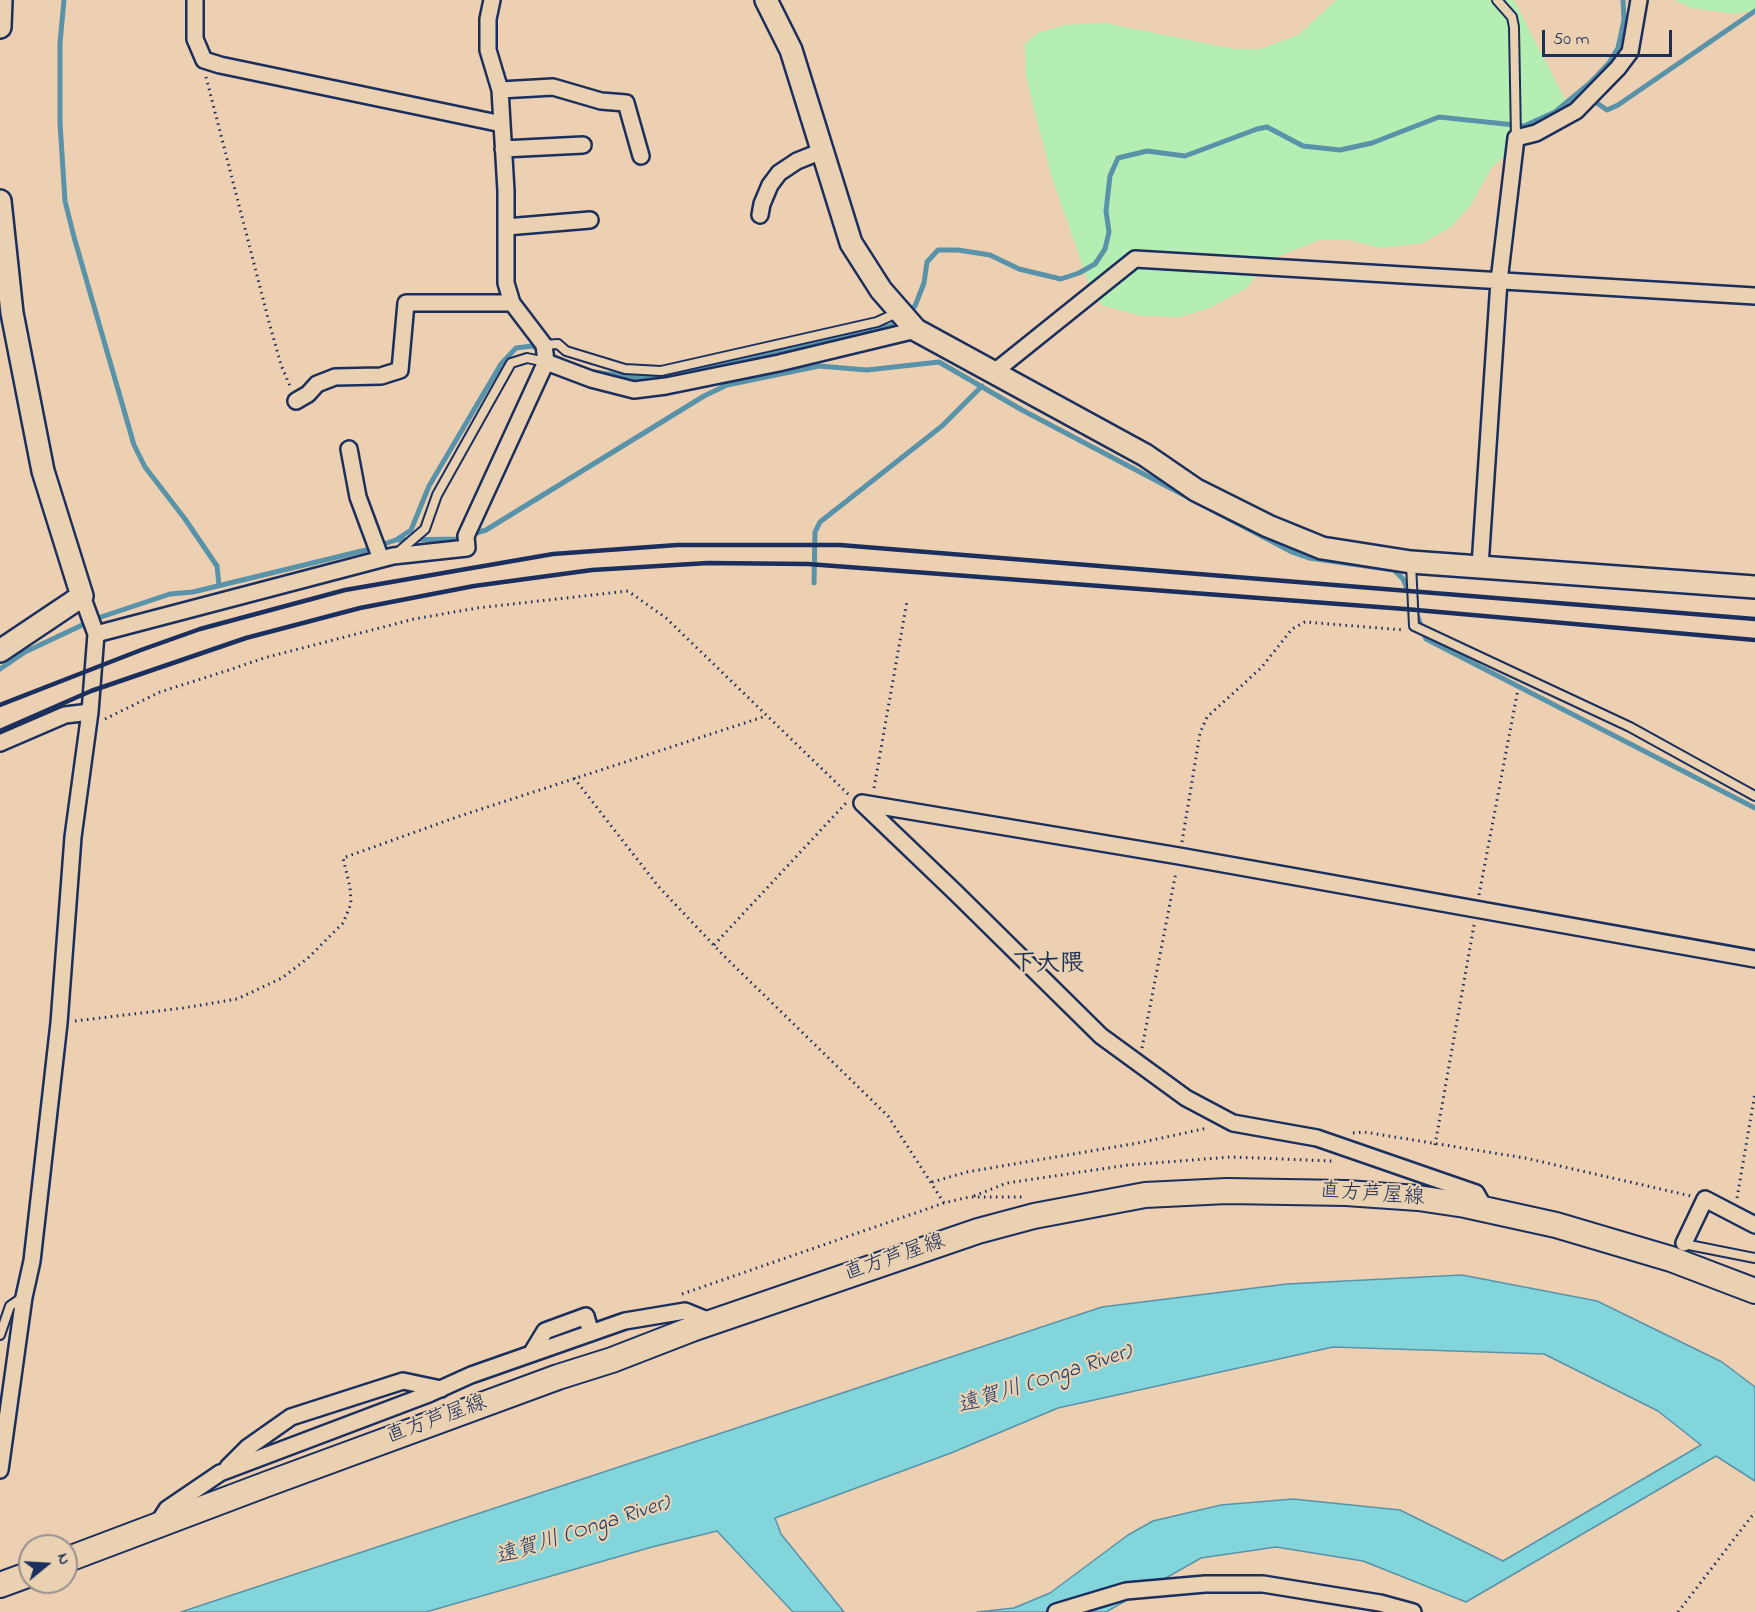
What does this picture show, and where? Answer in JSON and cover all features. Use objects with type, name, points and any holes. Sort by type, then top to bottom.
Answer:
[{"type":"main road","name":"直方芦屋線","points":[[78,1555],[712,1322],[978,1231],[1034,1215],[1145,1195],[1227,1191],[1346,1192],[1418,1198],[1485,1209],[1678,1251],[1755,1291]]},
{"type":"main road","points":[[0,1585],[18,1578]]},
{"type":"street","points":[[0,27],[1,0]]},
{"type":"street","points":[[195,0],[195,39],[204,60],[231,68],[502,124]]},
{"type":"street","points":[[94,630],[387,558],[467,548],[466,536],[546,362],[544,345],[512,303],[506,283],[500,90],[489,50],[488,19],[492,0]]},
{"type":"street","points":[[766,0],[791,50],[851,243],[881,290],[916,330],[1145,455],[1196,490],[1268,526],[1322,548],[1411,562],[1755,587]]},
{"type":"street","points":[[1480,566],[1499,280],[1516,138],[1536,133],[1576,111],[1618,68],[1630,52],[1639,0]]},
{"type":"street","points":[[500,90],[554,87],[601,101],[626,103],[641,156]]},
{"type":"street","points":[[503,149],[584,145]]},
{"type":"street","points":[[760,215],[770,185],[779,173],[797,161],[822,151]]},
{"type":"street","points":[[0,201],[12,313],[43,471],[94,630],[90,712],[73,837],[59,1023],[33,1261],[24,1296],[0,1470]]},
{"type":"street","points":[[506,227],[591,220]]},
{"type":"street","points":[[993,373],[1135,259],[1755,296]]},
{"type":"street","points":[[296,401],[308,394],[317,384],[336,377],[381,376],[400,370],[406,303],[512,303]]},
{"type":"street","points":[[546,362],[591,379],[634,390],[735,372],[916,330]]},
{"type":"street","points":[[350,449],[358,497],[387,558]]},
{"type":"street","points":[[0,651],[85,603]]},
{"type":"street","points":[[0,743],[65,715],[90,712]]},
{"type":"street","points":[[1485,1209],[1476,1193],[1317,1138],[1233,1123],[1186,1098],[1101,1036],[862,803],[1179,856],[1755,959]]},
{"type":"street","points":[[1678,1251],[1705,1199],[1755,1225]]},
{"type":"street","points":[[156,1526],[166,1509],[224,1472],[441,1389],[471,1375],[625,1321],[685,1311],[712,1322]]},
{"type":"street","points":[[224,1472],[247,1448],[291,1417],[403,1381],[441,1389]]},
{"type":"street","points":[[1056,1612],[1126,1591],[1205,1584],[1263,1584],[1380,1603],[1413,1612]]},
{"type":"lane","points":[[1497,0],[1512,17],[1514,27],[1516,138]]},
{"type":"lane","points":[[544,345],[558,344],[566,351],[624,369],[661,371],[877,322],[900,312]]},
{"type":"lane","points":[[731,355],[735,372]]},
{"type":"lane","points":[[387,558],[425,529],[437,495],[511,363],[527,358],[546,362]]},
{"type":"lane","points":[[1411,562],[1414,626],[1630,727],[1755,796]]},
{"type":"lane","points":[[1678,1251],[1755,1258]]},
{"type":"lane","points":[[0,1335],[10,1306],[24,1296]]},
{"type":"path","points":[[204,60],[206,81],[269,322],[281,365],[296,401]]},
{"type":"path","points":[[86,731],[114,713],[160,692],[264,658],[414,620],[477,608],[628,591],[666,618],[851,797],[714,945]]},
{"type":"path","points":[[871,805],[907,601]]},
{"type":"path","points":[[1139,1065],[1200,733],[1207,717],[1261,668],[1292,629],[1305,622],[1401,631],[1414,626]]},
{"type":"path","points":[[59,1023],[237,999],[282,978],[315,951],[343,923],[351,904],[350,887],[343,858],[457,817],[766,716]]},
{"type":"path","points":[[574,778],[658,886],[714,945],[888,1116],[944,1203]]},
{"type":"path","points":[[1734,1214],[1755,1094]]},
{"type":"path","points":[[932,1182],[999,1166],[1138,1143],[1233,1123]]},
{"type":"path","points":[[1352,1133],[1364,1132],[1526,1158],[1705,1199]]},
{"type":"path","points":[[680,1295],[1008,1183],[1128,1165],[1231,1158],[1341,1162]]},
{"type":"path","points":[[969,1197],[1034,1198]]},
{"type":"path","points":[[1678,1612],[1755,1512]]},
{"type":"green space","points":[[1336,0],[1514,0],[1565,99],[1568,118],[1558,130],[1513,150],[1492,167],[1470,206],[1451,227],[1423,243],[1381,248],[1349,240],[1319,240],[1265,262],[1247,288],[1210,308],[1180,317],[1142,316],[1104,306],[1094,298],[1051,175],[1026,77],[1025,44],[1037,33],[1065,25],[1105,23],[1234,49],[1260,49],[1298,35]]},
{"type":"green space","points":[[1675,0],[1755,0],[1755,10],[1736,14],[1691,8]]},
{"type":"water","name":"遠賀川 (Onga River)","points":[[1462,1275],[1597,1301],[1722,1362],[1755,1387],[1755,1481],[1716,1456],[1466,1602],[1363,1561],[1276,1547],[1201,1558],[1106,1612],[977,1612],[1014,1608],[1050,1593],[1128,1535],[1153,1521],[1221,1505],[1293,1499],[1400,1510],[1503,1561],[1701,1445],[1658,1411],[1544,1354],[1333,1347],[1058,1408],[951,1453],[775,1518],[781,1534],[844,1612],[793,1612],[717,1531],[652,1547],[426,1612],[181,1612],[1102,1307],[1287,1284]]},
{"type":"waterway","points":[[64,0],[60,43],[60,123],[65,201],[74,237],[134,445],[145,467],[217,566],[219,585]]},
{"type":"waterway","points":[[908,312],[915,306],[924,283],[927,262],[938,250],[958,250],[990,255],[1019,269],[1061,279],[1095,264],[1105,249],[1109,232],[1106,211],[1110,176],[1118,158],[1147,151],[1185,156],[1267,127],[1303,146],[1340,150],[1372,143],[1439,117],[1524,126],[1555,112],[1590,83],[1609,63],[1618,48],[1624,20],[1623,0]]},
{"type":"waterway","points":[[1593,96],[1594,101],[1607,110],[1618,105],[1755,11]]},
{"type":"waterway","points":[[586,371],[640,378],[667,377],[891,326],[901,318]]},
{"type":"waterway","points":[[0,669],[25,652],[95,619],[170,594],[193,592],[366,550],[396,540],[411,530],[429,486],[501,364],[516,348],[532,346],[564,361]]},
{"type":"waterway","points":[[398,540],[457,539],[486,530],[704,396],[727,385],[819,366],[867,370],[939,362],[1022,410],[1292,552],[1309,558],[1394,570],[1403,579],[1411,598]]},
{"type":"waterway","points":[[814,583],[815,532],[820,522],[942,426],[982,386]]},
{"type":"waterway","points":[[1415,610],[1426,639],[1755,808]]},
{"type":"railway","points":[[0,705],[200,629],[345,590],[553,554],[677,545],[840,545],[1755,619]]},
{"type":"railway","points":[[0,731],[91,691],[246,638],[360,608],[474,586],[592,570],[708,563],[808,564],[1405,609],[1755,640]]},
{"type":"district","name":"下大隈","points":[[1048,966]]}]
